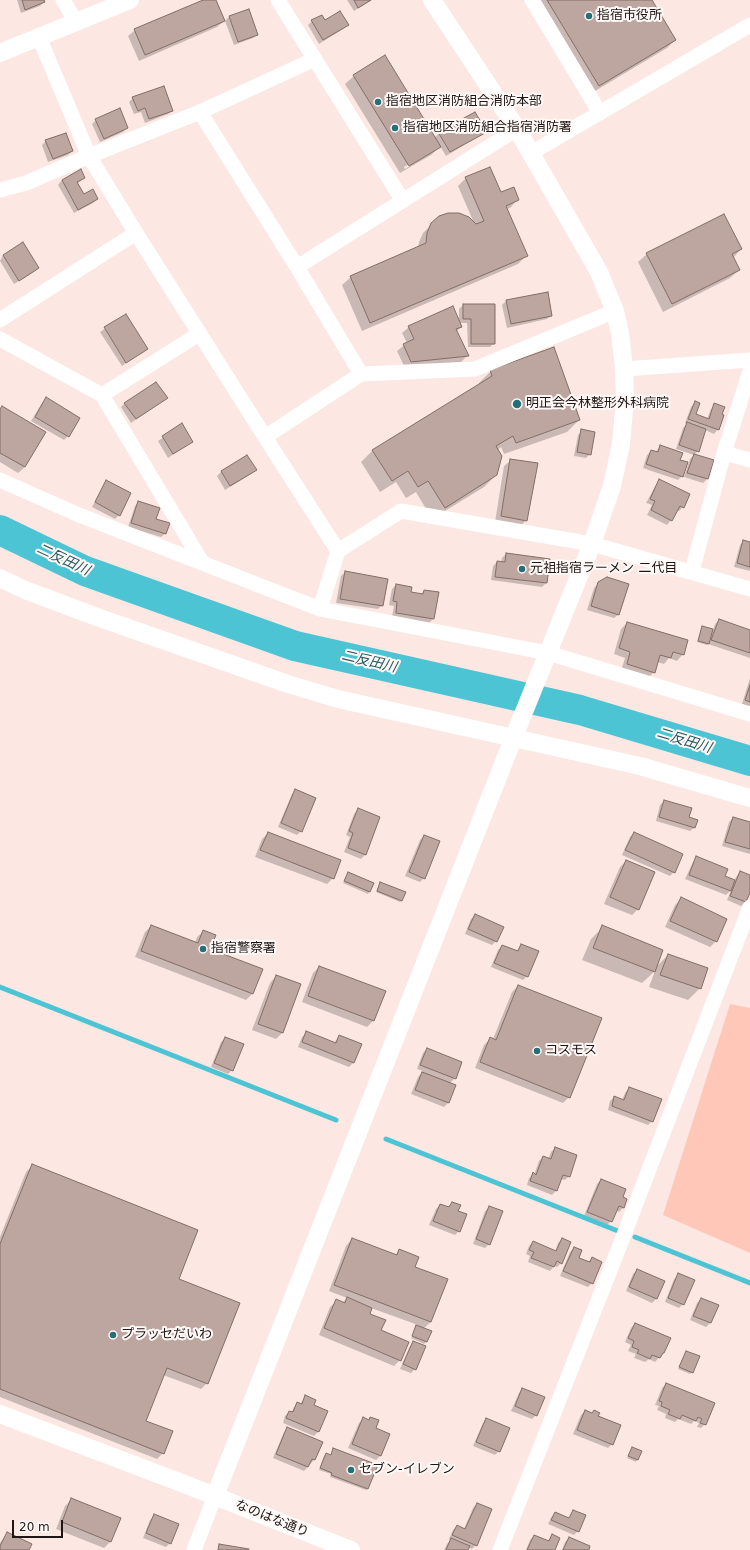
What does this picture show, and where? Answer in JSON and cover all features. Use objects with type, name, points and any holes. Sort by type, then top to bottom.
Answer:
[{"type":"street","points":[[63,0],[76,22]]},
{"type":"street","points":[[0,53],[130,0]]},
{"type":"street","points":[[278,0],[403,201]]},
{"type":"street","points":[[194,1550],[513,739],[592,544],[612,486],[621,444],[625,398],[620,332],[615,311],[599,272],[517,129],[432,0]]},
{"type":"street","points":[[532,0],[600,112]]},
{"type":"street","points":[[531,153],[750,25]]},
{"type":"street","points":[[39,36],[89,156],[199,334],[338,551]]},
{"type":"street","points":[[0,190],[26,183],[200,112],[315,59]]},
{"type":"street","points":[[200,112],[298,267],[361,374]]},
{"type":"street","points":[[298,267],[517,129]]},
{"type":"street","points":[[0,320],[136,233]]},
{"type":"street","points":[[265,437],[361,374],[475,369],[615,311]]},
{"type":"street","points":[[102,395],[199,334]]},
{"type":"street","points":[[0,339],[102,395],[202,562]]},
{"type":"street","points":[[624,369],[750,360]]},
{"type":"street","points":[[692,572],[724,453],[750,372]]},
{"type":"street","points":[[724,453],[750,460]]},
{"type":"street","points":[[0,480],[79,515],[320,609],[545,660],[750,714]]},
{"type":"street","points":[[320,609],[338,551],[401,511],[592,544],[750,589]]},
{"type":"street","points":[[0,578],[25,590],[90,614],[288,684],[338,700],[640,766],[750,798]]},
{"type":"street","points":[[500,1550],[623,1238],[750,907]]},
{"type":"street","name":"なのはな通り","points":[[0,1414],[215,1496],[351,1550]]},
{"type":"shaded area","points":[[730,1004],[750,1008],[750,1253],[663,1215]]},
{"type":"building","points":[[22,0],[44,0],[45,2],[25,10]]},
{"type":"building","points":[[203,0],[216,0],[225,21],[145,55],[134,29]]},
{"type":"building","points":[[354,0],[371,0],[358,8]]},
{"type":"building","points":[[547,0],[652,0],[676,40],[599,86]]},
{"type":"building","points":[[249,9],[258,35],[238,42],[229,16]]},
{"type":"building","points":[[340,11],[349,25],[323,40],[311,20],[322,15],[325,20]]},
{"type":"building","points":[[385,55],[441,147],[409,166],[353,75]]},
{"type":"building","points":[[164,86],[173,111],[149,119],[145,108],[138,111],[132,97]]},
{"type":"building","points":[[120,108],[128,128],[104,139],[95,119]]},
{"type":"building","points":[[475,112],[487,132],[450,152],[438,132]]},
{"type":"building","points":[[66,133],[73,151],[53,159],[45,140]]},
{"type":"building","points":[[490,167],[501,192],[514,187],[519,200],[506,206],[528,256],[370,323],[350,276],[426,243],[427,233],[431,223],[439,216],[448,213],[459,213],[469,217],[476,224],[484,221],[465,177]]},
{"type":"building","points":[[81,169],[85,178],[77,182],[84,194],[93,189],[98,199],[78,210],[62,180]]},
{"type":"building","points":[[724,214],[742,249],[732,254],[740,270],[672,304],[646,253]]},
{"type":"building","points":[[23,242],[39,268],[19,281],[3,255]]},
{"type":"building","points":[[548,292],[552,316],[511,324],[506,300]]},
{"type":"building","points":[[463,304],[495,304],[495,344],[471,344],[471,319],[463,319]]},
{"type":"building","points":[[453,306],[462,327],[456,329],[469,356],[411,362],[403,344],[414,339],[408,326]]},
{"type":"building","points":[[126,314],[148,349],[126,363],[104,327]]},
{"type":"building","points":[[554,347],[580,420],[516,443],[513,436],[496,446],[502,456],[497,475],[445,508],[428,481],[418,487],[408,471],[392,481],[372,450],[492,376],[490,370]]},
{"type":"building","points":[[156,382],[168,398],[136,419],[124,403]]},
{"type":"building","points":[[46,397],[80,418],[69,437],[35,417]]},
{"type":"building","points":[[695,401],[700,403],[696,414],[709,419],[714,403],[725,407],[719,430],[688,419]]},
{"type":"building","points":[[2,406],[46,432],[25,467],[0,453],[0,409]]},
{"type":"building","points":[[687,422],[706,429],[699,452],[679,445]]},
{"type":"building","points":[[182,423],[193,442],[173,454],[162,436]]},
{"type":"building","points":[[581,429],[595,432],[591,455],[577,452]]},
{"type":"building","points":[[660,445],[683,453],[680,460],[688,462],[683,477],[646,464],[651,450],[658,452]]},
{"type":"building","points":[[694,454],[714,460],[708,479],[687,473]]},
{"type":"building","points":[[247,455],[257,470],[230,486],[221,471]]},
{"type":"building","points":[[510,459],[538,463],[527,521],[501,516]]},
{"type":"building","points":[[659,479],[690,494],[684,508],[680,506],[672,521],[651,510],[655,501],[650,499]]},
{"type":"building","points":[[106,480],[131,493],[120,516],[95,502]]},
{"type":"building","points":[[138,501],[160,508],[156,519],[170,523],[166,534],[131,523]]},
{"type":"building","points":[[743,540],[750,542],[750,567],[737,563]]},
{"type":"building","name":"元祖指宿ラーメン 二代目","points":[[506,553],[550,559],[547,583],[495,577],[497,561],[505,562]]},
{"type":"building","points":[[345,571],[388,579],[383,606],[340,599]]},
{"type":"building","points":[[607,577],[629,584],[619,615],[591,606],[598,582]]},
{"type":"building","points":[[396,584],[412,587],[411,592],[423,594],[424,590],[439,592],[434,619],[396,613],[397,602],[393,601]]},
{"type":"building","points":[[719,619],[750,630],[750,653],[711,640]]},
{"type":"building","points":[[627,622],[688,640],[684,655],[673,652],[671,658],[660,655],[655,673],[627,664],[630,652],[619,648]]},
{"type":"building","points":[[702,626],[713,629],[709,644],[698,641]]},
{"type":"building","points":[[750,685],[750,702],[745,700]]},
{"type":"building","points":[[295,789],[316,798],[302,832],[281,823]]},
{"type":"building","points":[[664,800],[692,808],[689,817],[698,820],[695,828],[659,817]]},
{"type":"building","points":[[358,808],[380,817],[366,855],[348,848],[353,833],[349,831]]},
{"type":"building","points":[[733,817],[750,822],[750,849],[725,842]]},
{"type":"building","points":[[268,832],[341,860],[334,879],[260,850]]},
{"type":"building","points":[[634,832],[683,854],[675,873],[625,850]]},
{"type":"building","points":[[424,835],[440,841],[425,879],[409,872]]},
{"type":"building","points":[[696,856],[728,869],[725,876],[735,880],[731,891],[689,875]]},
{"type":"building","points":[[626,860],[655,872],[639,910],[610,897]]},
{"type":"building","points":[[740,871],[750,875],[750,893],[746,902],[730,896]]},
{"type":"building","points":[[348,872],[374,883],[370,892],[344,881]]},
{"type":"building","points":[[380,882],[406,892],[402,901],[377,891]]},
{"type":"building","points":[[681,897],[727,919],[717,942],[670,921]]},
{"type":"building","points":[[475,914],[504,927],[497,942],[468,929]]},
{"type":"building","points":[[151,925],[198,943],[203,930],[216,935],[210,949],[263,969],[253,994],[141,951]]},
{"type":"building","points":[[602,925],[663,950],[655,972],[593,948]]},
{"type":"building","points":[[521,944],[539,951],[528,977],[494,963],[502,945],[518,951]]},
{"type":"building","points":[[668,954],[708,968],[701,989],[660,975]]},
{"type":"building","points":[[319,966],[386,991],[374,1021],[308,996]]},
{"type":"building","points":[[276,975],[301,984],[283,1033],[258,1024]]},
{"type":"building","name":"コスモス","points":[[518,985],[602,1018],[570,1098],[480,1062],[490,1037],[496,1040]]},
{"type":"building","points":[[306,1031],[336,1043],[339,1035],[362,1044],[354,1063],[302,1042]]},
{"type":"building","points":[[225,1037],[244,1044],[233,1071],[214,1063]]},
{"type":"building","points":[[427,1048],[462,1062],[456,1079],[420,1065]]},
{"type":"building","points":[[422,1072],[456,1085],[449,1103],[415,1090]]},
{"type":"building","points":[[629,1087],[662,1099],[653,1122],[612,1106],[614,1096],[624,1100]]},
{"type":"building","points":[[555,1147],[577,1155],[570,1177],[563,1175],[557,1191],[530,1181],[533,1172],[536,1175],[543,1156],[551,1159]]},
{"type":"building","name":"プラッセだいわ","points":[[32,1164],[198,1230],[179,1279],[240,1303],[208,1384],[167,1368],[146,1421],[173,1431],[164,1454],[0,1389],[0,1244]]},
{"type":"building","points":[[601,1179],[626,1189],[623,1197],[627,1199],[624,1208],[619,1206],[612,1222],[587,1212]]},
{"type":"building","points":[[452,1202],[461,1205],[458,1211],[467,1214],[460,1232],[433,1221],[440,1204],[449,1207]]},
{"type":"building","points":[[489,1206],[503,1211],[490,1245],[476,1239]]},
{"type":"building","points":[[352,1238],[397,1255],[399,1249],[419,1257],[415,1267],[448,1279],[431,1322],[334,1285]]},
{"type":"building","points":[[562,1238],[571,1242],[562,1264],[557,1261],[554,1267],[531,1258],[534,1252],[529,1250],[533,1241],[556,1251]]},
{"type":"building","points":[[574,1247],[582,1250],[579,1258],[590,1262],[592,1257],[602,1262],[593,1284],[563,1271]]},
{"type":"building","points":[[637,1269],[665,1281],[657,1299],[629,1287]]},
{"type":"building","points":[[678,1273],[695,1280],[684,1305],[668,1298]]},
{"type":"building","points":[[347,1297],[372,1308],[370,1314],[386,1320],[381,1330],[409,1342],[401,1361],[324,1328],[336,1299],[345,1303]]},
{"type":"building","points":[[701,1298],[719,1305],[711,1323],[693,1316]]},
{"type":"building","points":[[635,1323],[671,1338],[660,1358],[652,1355],[650,1359],[637,1353],[639,1350],[632,1347],[634,1341],[628,1338]]},
{"type":"building","points":[[416,1325],[432,1331],[427,1342],[412,1336]]},
{"type":"building","points":[[413,1341],[426,1346],[416,1370],[403,1364]]},
{"type":"building","points":[[686,1351],[700,1356],[693,1373],[679,1367]]},
{"type":"building","points":[[666,1383],[715,1403],[706,1425],[700,1423],[702,1419],[698,1417],[696,1421],[682,1415],[680,1419],[668,1414],[670,1410],[661,1406],[662,1402],[659,1401]]},
{"type":"building","points":[[522,1388],[545,1397],[537,1416],[515,1406]]},
{"type":"building","points":[[305,1395],[316,1400],[314,1405],[328,1411],[319,1432],[286,1418],[289,1411],[293,1412],[297,1402],[302,1404]]},
{"type":"building","points":[[585,1410],[592,1413],[594,1410],[600,1413],[598,1416],[621,1425],[613,1445],[577,1430]]},
{"type":"building","points":[[363,1417],[369,1420],[370,1417],[379,1420],[376,1428],[390,1434],[381,1456],[352,1444]]},
{"type":"building","points":[[486,1418],[510,1428],[500,1452],[476,1442]]},
{"type":"building","points":[[287,1427],[323,1442],[315,1460],[312,1459],[308,1467],[276,1454]]},
{"type":"building","points":[[632,1447],[642,1451],[638,1460],[628,1456]]},
{"type":"building","name":"セブン-イレブン","points":[[333,1448],[378,1465],[368,1489],[331,1475],[332,1473],[320,1468],[326,1453],[331,1455]]},
{"type":"building","points":[[71,1498],[121,1518],[111,1542],[62,1522]]},
{"type":"building","points":[[477,1503],[492,1509],[477,1546],[452,1535],[457,1525],[465,1529]]},
{"type":"building","points":[[573,1510],[586,1515],[579,1532],[551,1520],[555,1512],[569,1518]]},
{"type":"building","points":[[154,1514],[179,1524],[171,1544],[146,1533]]},
{"type":"building","points":[[7,1532],[32,1544],[29,1550],[0,1550],[0,1546]]},
{"type":"building","points":[[552,1534],[560,1538],[555,1550],[527,1550],[534,1535],[549,1541]]},
{"type":"building","points":[[569,1537],[590,1546],[589,1550],[563,1550]]},
{"type":"building","points":[[451,1538],[470,1546],[468,1550],[446,1550]]},
{"type":"building","points":[[219,1544],[249,1549],[249,1550],[218,1550]]},
{"type":"waterway","name":"二反田川","points":[[0,530],[85,571],[295,646],[580,710],[750,761]]},
{"type":"waterway","points":[[0,987],[336,1120]]},
{"type":"waterway","points":[[386,1139],[618,1231]]},
{"type":"waterway","points":[[635,1237],[750,1283]]},
{"type":"place","name":"指宿市役所","points":[[589,16]]},
{"type":"place","name":"指宿地区消防組合消防本部","points":[[378,102]]},
{"type":"place","name":"指宿地区消防組合指宿消防署","points":[[395,128]]},
{"type":"place","name":"明正会今林整形外科病院","points":[[517,404]]},
{"type":"place","name":"元祖指宿ラーメン 二代目","points":[[522,569]]},
{"type":"place","name":"指宿警察署","points":[[203,949]]},
{"type":"place","name":"コスモス","points":[[537,1051]]},
{"type":"place","name":"プラッセだいわ","points":[[113,1335]]},
{"type":"place","name":"セブン-イレブン","points":[[351,1470]]}]
